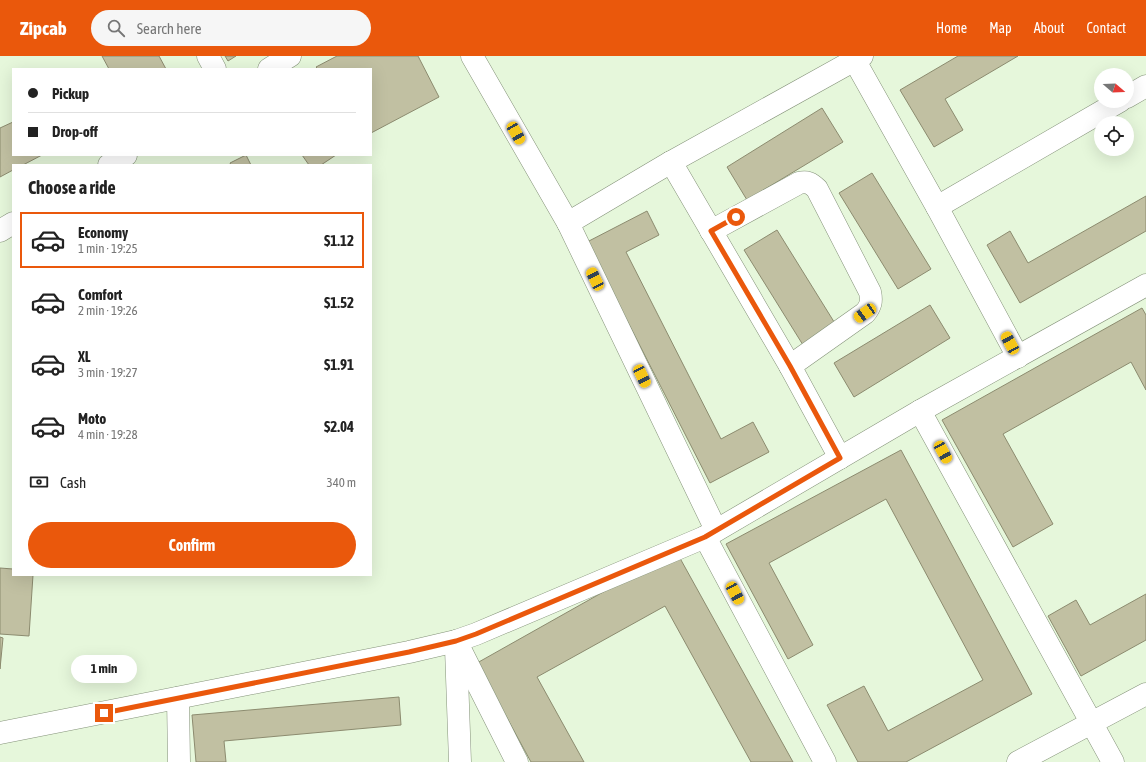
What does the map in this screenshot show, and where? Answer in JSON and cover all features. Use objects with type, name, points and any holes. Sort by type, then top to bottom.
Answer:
[{"type":"street","points":[[208,56],[214,68]]},
{"type":"street","points":[[271,68],[290,56]]},
{"type":"street","points":[[472,56],[568,223],[711,533],[825,762]]},
{"type":"street","points":[[568,223],[671,162],[858,58],[1018,357]]},
{"type":"street","points":[[1134,93],[1146,86]]},
{"type":"street","points":[[937,207],[1108,108]]},
{"type":"street","points":[[111,164],[124,156]]},
{"type":"street","points":[[671,162],[790,366],[840,458]]},
{"type":"street","points":[[711,231],[800,183],[811,183],[817,188],[870,292],[872,300],[870,307],[865,313],[790,366]]},
{"type":"street","points":[[0,231],[12,224]]},
{"type":"street","points":[[0,733],[409,652],[456,641],[494,627],[711,533],[920,411],[1146,285]]},
{"type":"street","points":[[920,411],[1113,762]]},
{"type":"street","points":[[456,641],[460,762]]},
{"type":"street","points":[[456,641],[517,762]]},
{"type":"street","points":[[1018,762],[1146,694]]},
{"type":"street","points":[[178,698],[179,762]]},
{"type":"building","points":[[102,56],[159,56],[165,68],[108,68]]},
{"type":"building","points":[[225,56],[236,56],[228,61]]},
{"type":"building","points":[[337,56],[418,56],[439,97],[372,132],[372,68],[316,67]]},
{"type":"building","points":[[958,56],[1018,56],[945,99],[963,130],[934,147],[900,90]]},
{"type":"building","points":[[822,108],[843,142],[747,200],[727,167]]},
{"type":"building","points":[[12,122],[12,156],[40,156],[25,164],[12,164],[12,171],[0,177],[0,128]]},
{"type":"building","points":[[246,156],[250,164],[230,164]]},
{"type":"building","points":[[303,156],[334,156],[322,164],[308,164]]},
{"type":"building","points":[[872,173],[931,269],[898,289],[839,193]]},
{"type":"building","points":[[1146,196],[1146,231],[1020,303],[987,245],[1010,231],[1028,263]]},
{"type":"building","points":[[647,211],[659,235],[626,252],[721,439],[753,422],[769,452],[710,483],[587,242]]},
{"type":"building","points":[[777,230],[836,325],[803,345],[744,250]]},
{"type":"building","points":[[930,305],[950,338],[854,397],[834,363]]},
{"type":"building","points":[[1142,308],[1146,315],[1146,390],[1131,362],[1003,434],[1053,524],[1013,547],[942,420]]},
{"type":"building","points":[[901,450],[1032,694],[906,762],[858,762],[827,705],[864,686],[888,731],[983,680],[886,499],[769,563],[813,645],[788,659],[726,544]]},
{"type":"building","points":[[676,551],[793,762],[751,762],[665,606],[537,677],[584,762],[531,762],[477,663]]},
{"type":"building","points":[[0,568],[12,569],[12,576],[33,576],[29,636],[0,634]]},
{"type":"building","points":[[1146,594],[1146,640],[1081,676],[1048,616],[1076,600],[1090,625]]},
{"type":"building","points":[[0,637],[3,638],[0,669]]},
{"type":"building","points":[[399,697],[401,725],[224,741],[226,762],[196,762],[192,715]]},
{"type":"route","points":[[104,713],[409,652],[456,641],[494,627],[705,537],[840,458],[790,366],[711,231],[736,217]]}]
